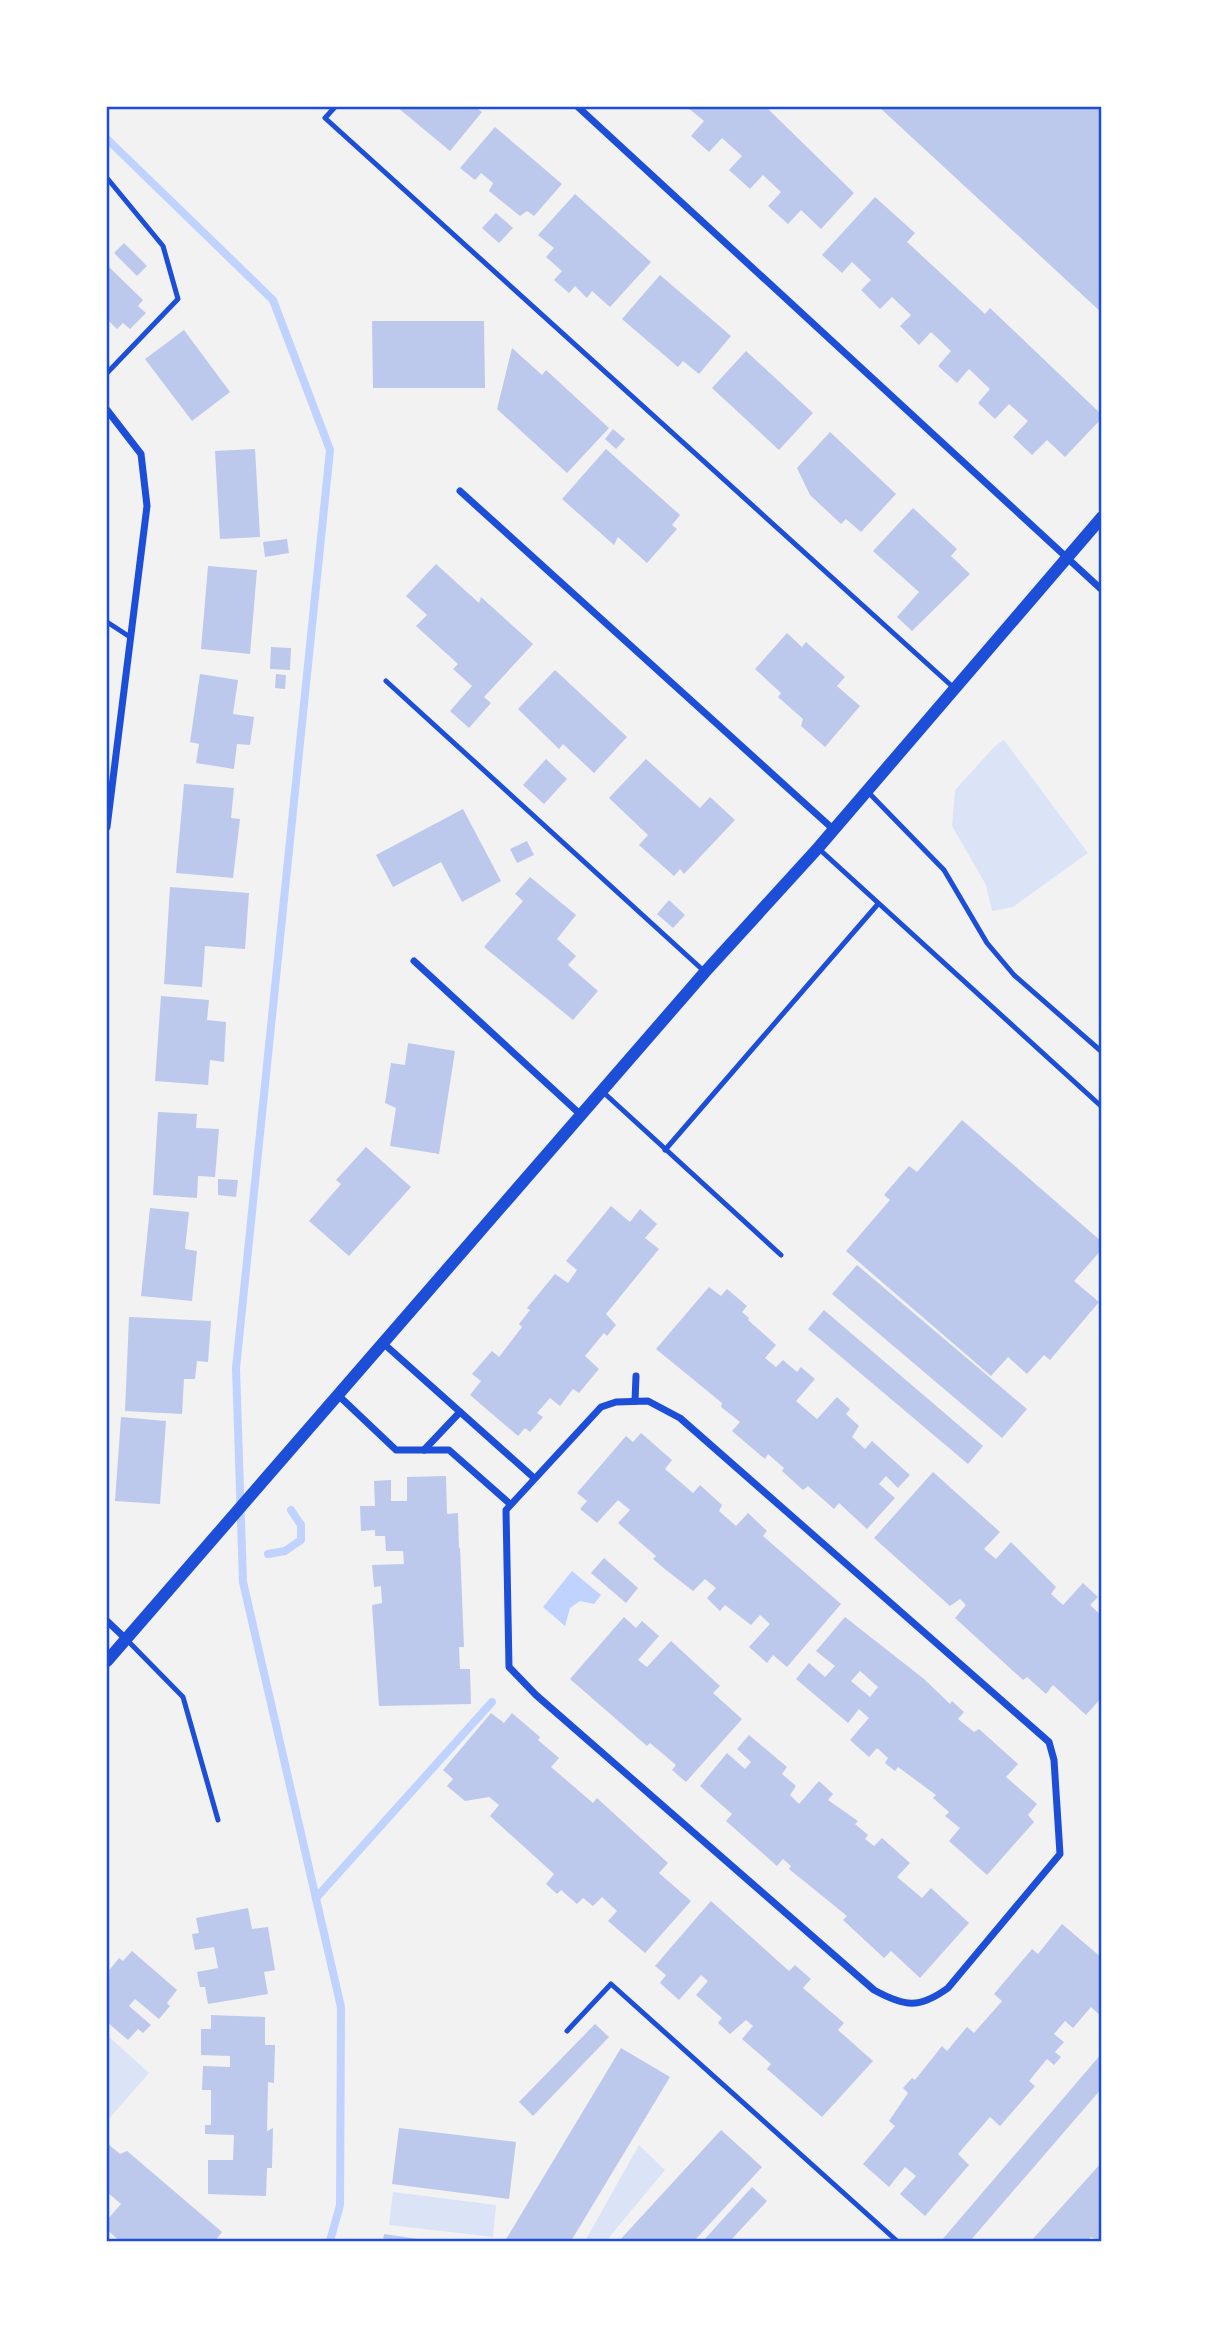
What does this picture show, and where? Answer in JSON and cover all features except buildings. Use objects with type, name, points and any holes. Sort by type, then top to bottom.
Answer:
[{"type":"street","points":[[578,107],[1102,590]]},
{"type":"street","points":[[107,410],[141,454],[147,506],[108,797],[107,827]]},
{"type":"street","points":[[460,491],[833,829]]},
{"type":"street","points":[[107,1661],[705,972],[818,848],[1102,517]]},
{"type":"street","points":[[414,961],[582,1116]]},
{"type":"street","points":[[383,1343],[533,1477]]},
{"type":"street","points":[[635,1401],[636,1376]]},
{"type":"street","points":[[338,1395],[396,1450],[449,1450],[510,1504]]},
{"type":"street","points":[[635,1401],[648,1401],[680,1418],[1049,1742],[1062,1846],[1056,1860],[948,1988],[931,2001],[910,2005],[874,1990],[536,1695],[509,1667],[506,1510],[533,1477],[601,1407],[616,1402],[635,1401]]},
{"type":"street","points":[[424,1450],[460,1412]]},
{"type":"street","points":[[107,1620],[126,1639]]},
{"type":"lane","points":[[335,107],[325,118],[955,689]]},
{"type":"lane","points":[[107,178],[163,246],[178,299],[107,373]]},
{"type":"lane","points":[[107,622],[130,637]]},
{"type":"lane","points":[[386,681],[705,972]]},
{"type":"lane","points":[[866,790],[944,870],[987,943],[1014,975],[1102,1052]]},
{"type":"lane","points":[[818,848],[1102,1107]]},
{"type":"lane","points":[[665,1150],[878,904]]},
{"type":"lane","points":[[603,1092],[781,1255]]},
{"type":"lane","points":[[126,1639],[183,1697],[218,1820]]},
{"type":"lane","points":[[567,2031],[611,1984],[897,2241]]},
{"type":"shaded area","points":[[1004,740],[1088,853],[1013,907],[992,911],[986,885],[952,826],[955,790],[995,746]]},
{"type":"shaded area","points":[[107,2035],[149,2073],[107,2121]]},
{"type":"shaded area","points":[[639,2145],[665,2170],[606,2241],[585,2241]]},
{"type":"shaded area","points":[[393,2192],[496,2205],[493,2237],[389,2225]]},
{"type":"water","points":[[572,1571],[601,1595],[594,1604],[580,1601],[570,1608],[565,1626],[543,1607]]},
{"type":"waterway","points":[[107,139],[273,300],[330,450],[236,1368],[243,1582],[341,2007],[340,2205],[330,2241]]},
{"type":"waterway","points":[[268,1554],[285,1551],[301,1540],[301,1525],[291,1510]]},
{"type":"waterway","points":[[316,1898],[492,1702]]}]
